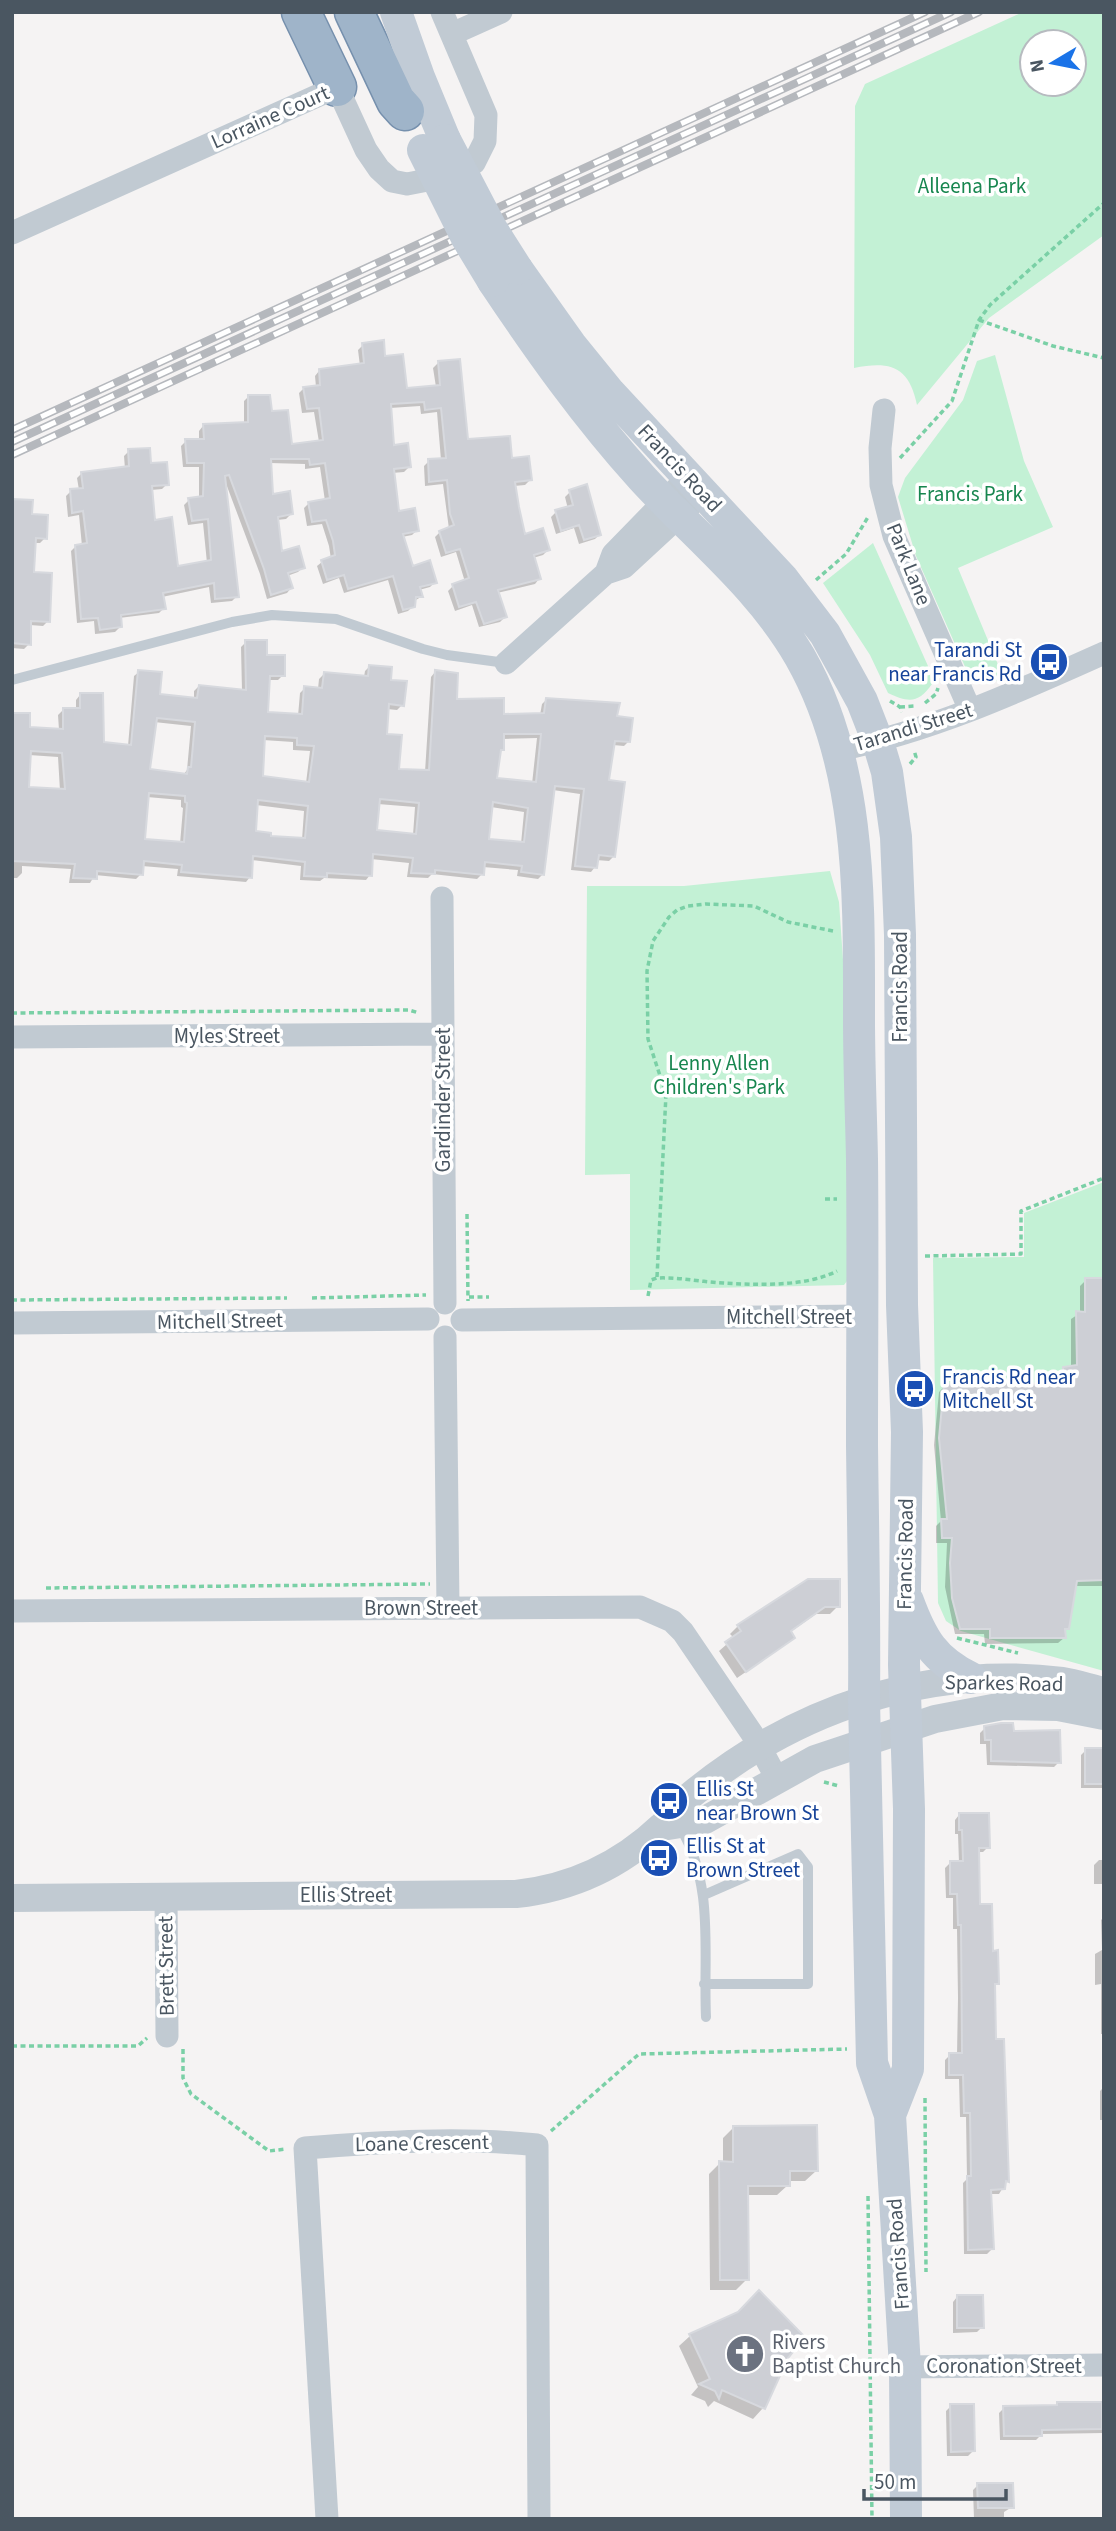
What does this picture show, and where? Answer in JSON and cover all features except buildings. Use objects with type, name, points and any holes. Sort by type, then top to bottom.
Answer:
[{"type":"highway","points":[[301,12],[337,87]]},
{"type":"highway","points":[[354,12],[396,101],[405,111]]},
{"type":"main road","name":"Francis Road","points":[[373,12],[404,97],[405,111],[434,145],[491,228],[505,275],[533,342],[572,394],[672,508],[733,569],[799,655],[816,689],[838,750],[851,824],[858,919],[864,1317],[864,1700],[872,2063],[890,2115],[905,2367],[906,2519]]},
{"type":"main road","name":"Francis Road","points":[[396,12],[419,77],[434,145]]},
{"type":"main road","name":"Francis Road","points":[[505,275],[571,345],[610,393],[783,579],[825,634],[862,701],[878,742],[892,803],[898,868],[902,1305],[907,1432],[904,1688],[909,1809],[908,2069],[890,2115]]},
{"type":"main road","points":[[904,1590],[918,1628],[932,1650],[944,1663],[971,1678]]},
{"type":"street","name":"Lorraine Court","points":[[12,233],[337,87],[366,150],[379,169],[392,181],[407,184],[443,177],[474,163],[485,141],[486,115],[442,12]]},
{"type":"street","points":[[452,34],[501,12]]},
{"type":"street","name":"Park Lane","points":[[884,410],[880,448],[881,485],[894,536],[970,710]]},
{"type":"street","points":[[506,663],[606,573],[624,567],[672,508],[696,484]]},
{"type":"street","name":"Tarandi Street","points":[[838,750],[878,742],[970,710],[1104,653]]},
{"type":"street","name":"Gardinder Street","points":[[442,898],[444,1303]]},
{"type":"street","name":"Myles Street","points":[[12,1037],[443,1028]]},
{"type":"street","points":[[444,1303],[458,1310],[465,1320],[458,1330],[445,1337],[435,1334],[428,1320],[431,1310],[444,1303]]},
{"type":"street","name":"Mitchell Street","points":[[465,1320],[864,1317]]},
{"type":"street","name":"Mitchell Street","points":[[12,1323],[428,1320]]},
{"type":"street","points":[[445,1337],[447,1608]]},
{"type":"street","name":"Brown Street","points":[[12,1611],[640,1607],[672,1621],[695,1647],[760,1746],[777,1779]]},
{"type":"street","name":"Sparkes Road","points":[[904,1688],[971,1678],[1064,1681],[1099,1706]]},
{"type":"street","name":"Ellis Street","points":[[12,1898],[516,1894],[545,1891],[600,1871],[670,1825],[690,1796],[786,1730],[834,1709],[904,1688]]},
{"type":"street","name":"Sparkes Road","points":[[905,1729],[947,1716],[1003,1706],[1099,1706]]},
{"type":"street","name":"Ellis Street","points":[[670,1825],[705,1820],[815,1759],[905,1729]]},
{"type":"street","name":"Brett Street","points":[[159,2033],[166,1896]]},
{"type":"street","name":"Loane Crescent","points":[[305,2148],[351,2144],[505,2142],[537,2145]]},
{"type":"street","points":[[537,2145],[539,2519]]},
{"type":"street","points":[[305,2148],[327,2519]]},
{"type":"street","name":"Coronation Street","points":[[905,2367],[1104,2365]]},
{"type":"lane","points":[[12,680],[232,622],[272,615],[337,619],[423,649],[506,663]]},
{"type":"lane","points":[[670,1825],[696,1857],[704,1895],[706,2017]]},
{"type":"lane","points":[[704,1895],[798,1854],[808,1867],[808,1984],[704,1984]]},
{"type":"path","points":[[814,582],[833,567],[856,539],[871,511],[869,488],[896,480],[894,473],[898,460],[951,401],[979,320],[990,306],[1104,203]]},
{"type":"path","points":[[979,320],[1053,346],[1104,358]]},
{"type":"path","points":[[657,1278],[666,1094],[648,1040],[647,971],[653,942],[669,917],[677,910],[706,904],[754,906],[788,922],[841,933]]},
{"type":"path","points":[[12,1013],[409,1010],[443,1028]]},
{"type":"path","points":[[919,1256],[1021,1254],[1021,1211],[1104,1178]]},
{"type":"path","points":[[465,1320],[467,1213]]},
{"type":"path","points":[[950,1635],[1027,1655]]},
{"type":"path","points":[[12,2046],[138,2046],[150,2036],[159,2033],[183,2035],[183,2078],[198,2101],[269,2151],[305,2148]]},
{"type":"path","points":[[537,2145],[639,2054],[854,2049]]},
{"type":"path","points":[[925,2085],[926,2279]]},
{"type":"green space","name":"Alleena Park","points":[[1023,12],[1104,12],[1104,235],[989,318],[917,405],[909,382],[896,369],[878,365],[854,368],[855,106],[865,84]]},
{"type":"green space","name":"Francis Park","points":[[995,355],[1024,461],[1053,527],[958,568],[1004,679],[985,684],[970,678],[916,556],[898,497],[905,478],[963,400],[977,361]]},
{"type":"green space","points":[[873,543],[928,666],[932,684],[918,698],[908,700],[888,693],[870,655],[823,583]]},
{"type":"green space","name":"Lenny Allen Children's Park","points":[[830,871],[839,902],[860,1264],[844,1285],[630,1290],[630,1174],[585,1175],[587,886],[684,886]]},
{"type":"green space","points":[[1104,1182],[1104,1671],[961,1631],[946,1621],[938,1603],[933,1258],[1024,1257],[1024,1213]]},
{"type":"railway","points":[[12,430],[925,12]]},
{"type":"railway","points":[[12,442],[951,12]]},
{"type":"railway","points":[[12,455],[979,12]]},
{"type":"place","name":"Tarandi St near Francis Rd","points":[[1049,662]]},
{"type":"place","name":"Francis Rd near Mitchell St","points":[[915,1389]]},
{"type":"place","name":"Ellis St near Brown St","points":[[669,1801]]},
{"type":"place","name":"Ellis St at Brown Street","points":[[659,1858]]},
{"type":"place","name":"Rivers Baptist Church","points":[[745,2354]]}]
